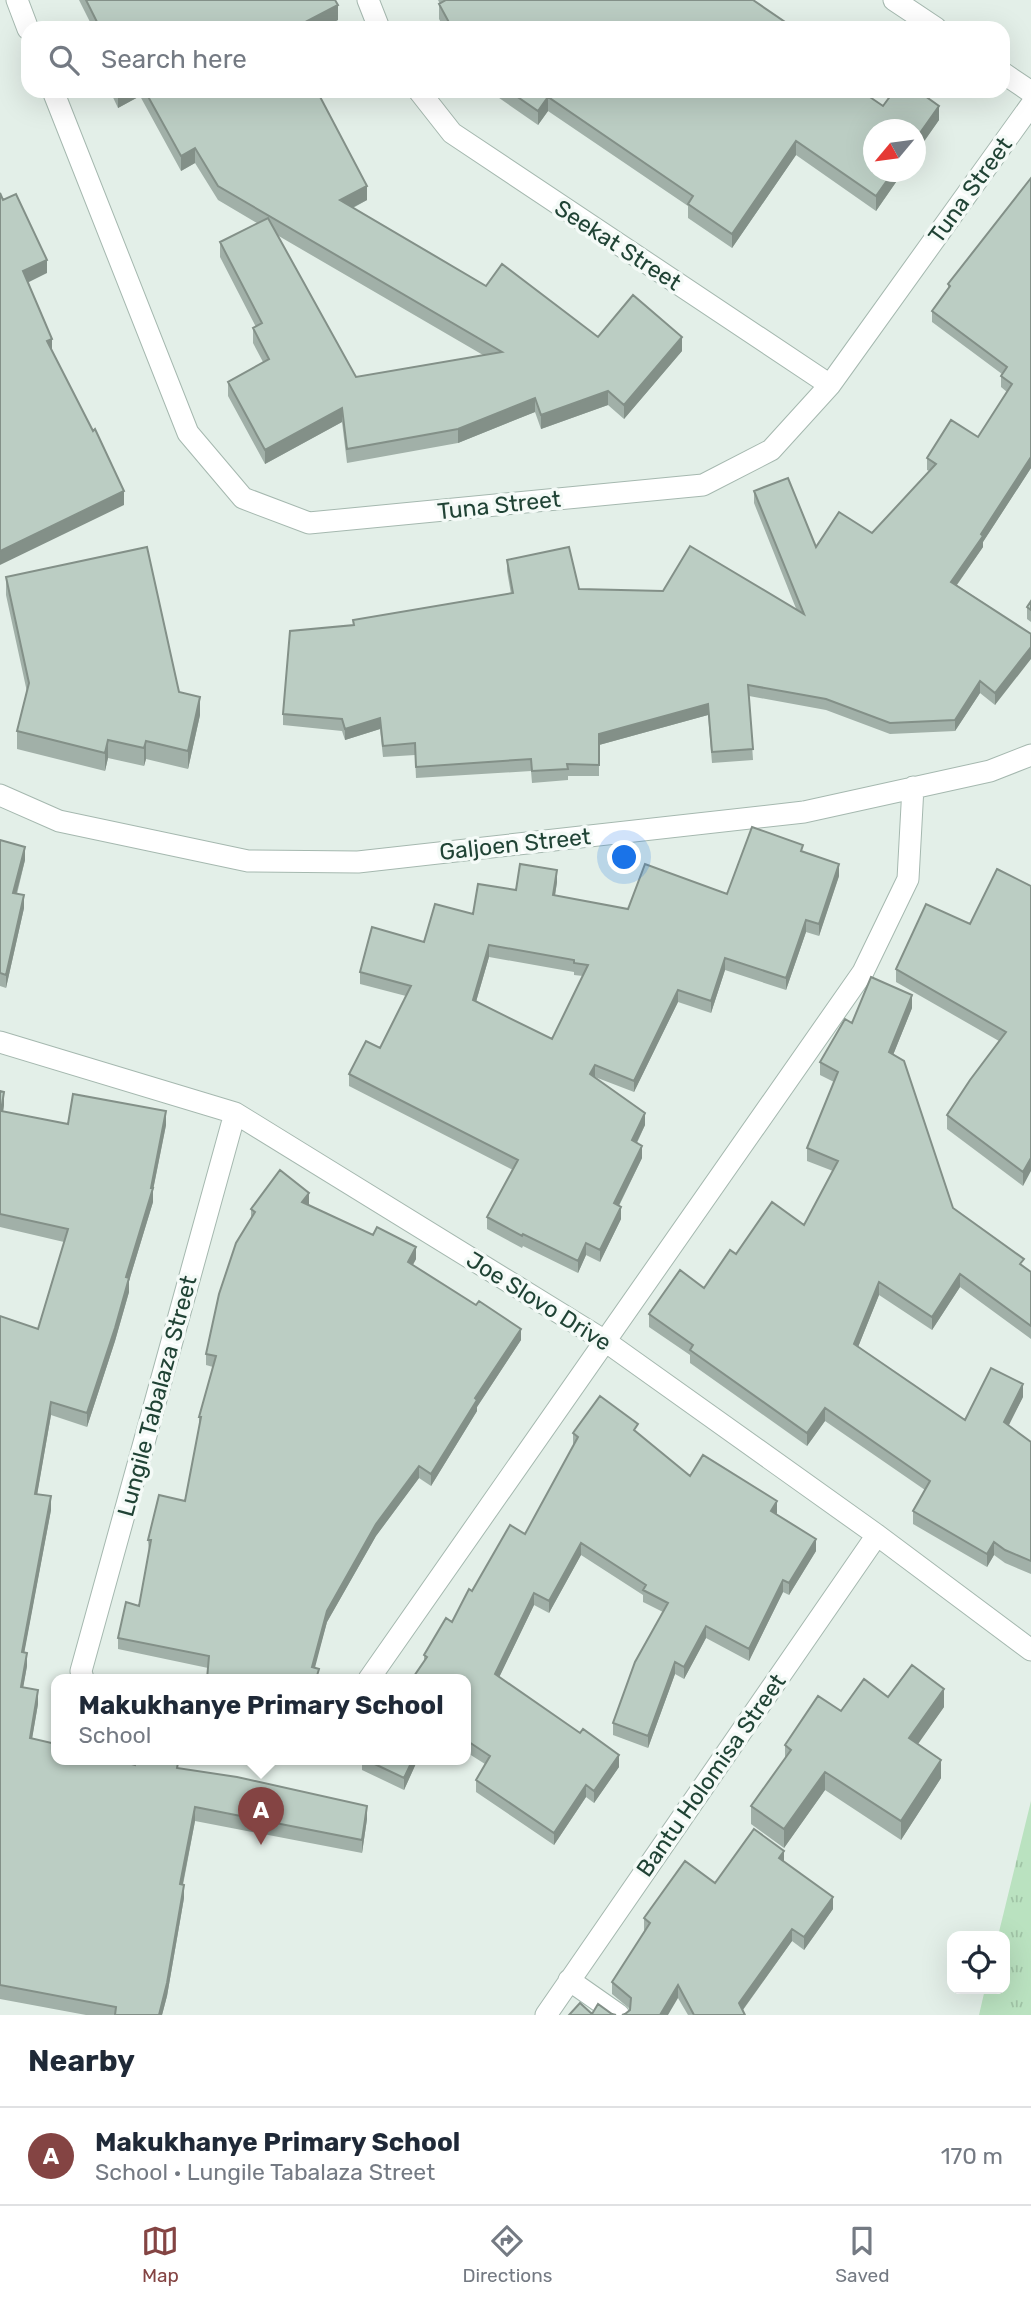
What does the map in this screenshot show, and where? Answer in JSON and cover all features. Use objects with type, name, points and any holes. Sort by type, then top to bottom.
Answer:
[{"type":"street","points":[[17,0],[25,21]]},
{"type":"street","points":[[368,0],[376,21]]},
{"type":"street","points":[[894,0],[926,21]]},
{"type":"street","points":[[1010,78],[1031,92]]},
{"type":"street","name":"Tuna Street","points":[[56,98],[188,433],[243,498],[309,523],[703,485],[771,450],[830,385],[1031,105]]},
{"type":"street","name":"Seekat Street","points":[[424,98],[452,133],[830,385]]},
{"type":"street","name":"Galjoen Street","points":[[0,795],[59,821],[248,861],[358,862],[804,812],[990,771],[1031,755]]},
{"type":"street","points":[[373,1674],[863,972],[908,879],[913,788]]},
{"type":"street","name":"Joe Slovo Drive","points":[[0,1042],[235,1113],[605,1342],[877,1535],[1031,1650]]},
{"type":"street","name":"Lungile Tabalaza Street","points":[[82,1674],[235,1113]]},
{"type":"street","name":"Bantu Holomisa Street","points":[[545,2015],[877,1535]]},
{"type":"street","points":[[569,1980],[619,2015]]},
{"type":"green space","points":[[1031,1801],[1031,2015],[979,2015],[984,1994],[1010,1994],[1010,1931],[999,1931]]},
{"type":"building","points":[[86,0],[335,0],[338,5],[307,21],[96,21]]},
{"type":"building","points":[[446,0],[753,0],[784,21],[448,21],[439,4]]},
{"type":"building","points":[[149,98],[321,98],[367,186],[340,200],[486,286],[502,264],[598,337],[633,295],[682,337],[624,405],[608,391],[541,415],[535,398],[458,429],[347,449],[342,408],[265,450],[228,382],[269,359],[253,328],[262,323],[220,242],[268,218],[356,377],[502,352],[218,186],[195,148],[181,156]]},
{"type":"building","points":[[519,98],[547,98],[538,111]]},
{"type":"building","points":[[549,98],[871,98],[883,106],[889,98],[928,98],[939,106],[926,124],[926,119],[863,119],[863,182],[886,182],[876,196],[796,141],[732,234],[688,204],[693,196]]},
{"type":"building","points":[[1031,178],[1031,457],[981,534],[983,536],[951,582],[1031,634],[1031,647],[995,693],[980,681],[955,720],[890,723],[826,699],[748,685],[753,749],[712,752],[708,704],[599,734],[599,765],[567,764],[568,769],[532,771],[531,759],[416,767],[415,743],[383,746],[380,718],[345,729],[342,719],[283,714],[290,631],[354,625],[353,620],[513,593],[507,560],[569,547],[579,589],[663,591],[690,546],[804,614],[754,491],[788,478],[816,547],[839,512],[872,533],[936,464],[927,458],[951,420],[978,437],[1012,384],[1001,376],[1007,367],[932,311],[950,286],[948,284]]},
{"type":"building","points":[[0,193],[3,200],[16,194],[47,260],[23,271],[52,339],[47,341],[93,431],[95,429],[124,491],[0,551]]},
{"type":"building","points":[[147,547],[179,692],[200,697],[188,751],[146,741],[144,748],[108,740],[105,753],[17,731],[29,683],[6,577]]},
{"type":"building","points":[[752,827],[803,845],[801,851],[839,864],[819,924],[806,920],[786,978],[725,958],[711,1001],[678,990],[634,1081],[595,1065],[590,1074],[645,1113],[632,1140],[642,1146],[614,1203],[621,1207],[600,1250],[586,1243],[578,1261],[487,1217],[518,1160],[349,1074],[366,1041],[380,1048],[411,986],[360,972],[372,927],[424,942],[435,904],[473,914],[478,884],[516,890],[520,864],[557,870],[553,895],[628,909],[645,864],[727,894]],"holes":[[[489,945],[574,960],[574,963],[588,965],[552,1039],[473,1000]]]},
{"type":"building","points":[[0,840],[25,847],[13,893],[24,895],[6,975],[0,973]]},
{"type":"building","points":[[997,869],[1031,886],[1031,1158],[1023,1172],[947,1115],[1006,1032],[896,969],[926,904],[970,924]]},
{"type":"building","points":[[871,977],[912,995],[889,1052],[904,1061],[953,1208],[1024,1259],[1020,1264],[1031,1272],[1031,1326],[960,1274],[932,1317],[879,1282],[854,1344],[965,1420],[991,1368],[1023,1384],[1004,1422],[1031,1442],[1031,1561],[994,1542],[987,1554],[913,1511],[930,1481],[825,1408],[807,1433],[690,1350],[693,1345],[649,1314],[680,1270],[704,1288],[730,1250],[736,1254],[772,1202],[804,1225],[838,1161],[807,1148],[838,1072],[820,1062],[845,1019],[852,1023]]},
{"type":"building","points":[[0,1091],[4,1092],[1,1111],[68,1124],[73,1094],[166,1111],[153,1188],[126,1277],[129,1278],[115,1328],[87,1413],[51,1402],[35,1494],[51,1496],[22,1652],[27,1653],[21,1687],[38,1690],[30,1738],[51,1743],[51,1765],[178,1765],[177,1768],[237,1777],[367,1806],[362,1840],[195,1807],[180,1884],[184,1885],[159,2015],[115,2015],[116,2007],[0,1985],[0,1316],[38,1329],[68,1229],[0,1214]]},
{"type":"building","points":[[280,1170],[309,1193],[302,1202],[373,1235],[377,1227],[416,1247],[408,1262],[476,1305],[479,1301],[521,1329],[475,1398],[477,1400],[431,1474],[419,1466],[376,1524],[327,1611],[312,1667],[319,1669],[318,1674],[207,1674],[209,1656],[118,1638],[126,1602],[139,1606],[151,1540],[148,1540],[159,1495],[185,1501],[199,1417],[216,1356],[206,1354],[219,1294],[236,1243],[255,1212],[251,1209]]},
{"type":"building","points":[[600,1396],[638,1424],[634,1430],[690,1476],[703,1455],[777,1501],[771,1511],[816,1539],[789,1583],[783,1580],[749,1649],[706,1626],[684,1667],[675,1662],[648,1736],[613,1723],[635,1662],[668,1603],[643,1590],[646,1585],[581,1543],[549,1601],[534,1593],[495,1674],[580,1733],[583,1729],[619,1755],[594,1791],[586,1785],[554,1833],[476,1780],[490,1756],[471,1743],[471,1674],[415,1674],[446,1618],[452,1622],[469,1589],[472,1591],[510,1525],[525,1534],[578,1437],[573,1433]]},
{"type":"building","points":[[912,1665],[944,1689],[909,1738],[941,1760],[901,1821],[825,1772],[784,1829],[751,1806],[791,1750],[785,1745],[818,1696],[841,1711],[864,1679],[888,1697]]},
{"type":"building","points":[[377,1765],[410,1765],[404,1778]]},
{"type":"building","points":[[754,1829],[784,1851],[779,1858],[833,1897],[804,1937],[792,1929],[739,2003],[745,2015],[694,2015],[678,1985],[660,2015],[622,2015],[630,2010],[631,1998],[612,1982],[650,1923],[644,1918],[685,1861],[715,1883]]},
{"type":"building","points":[[580,2003],[592,2014],[598,2004],[616,2015],[569,2015]]},
{"type":"place","name":"Makukhanye Primary School","points":[[261,1845]]}]
